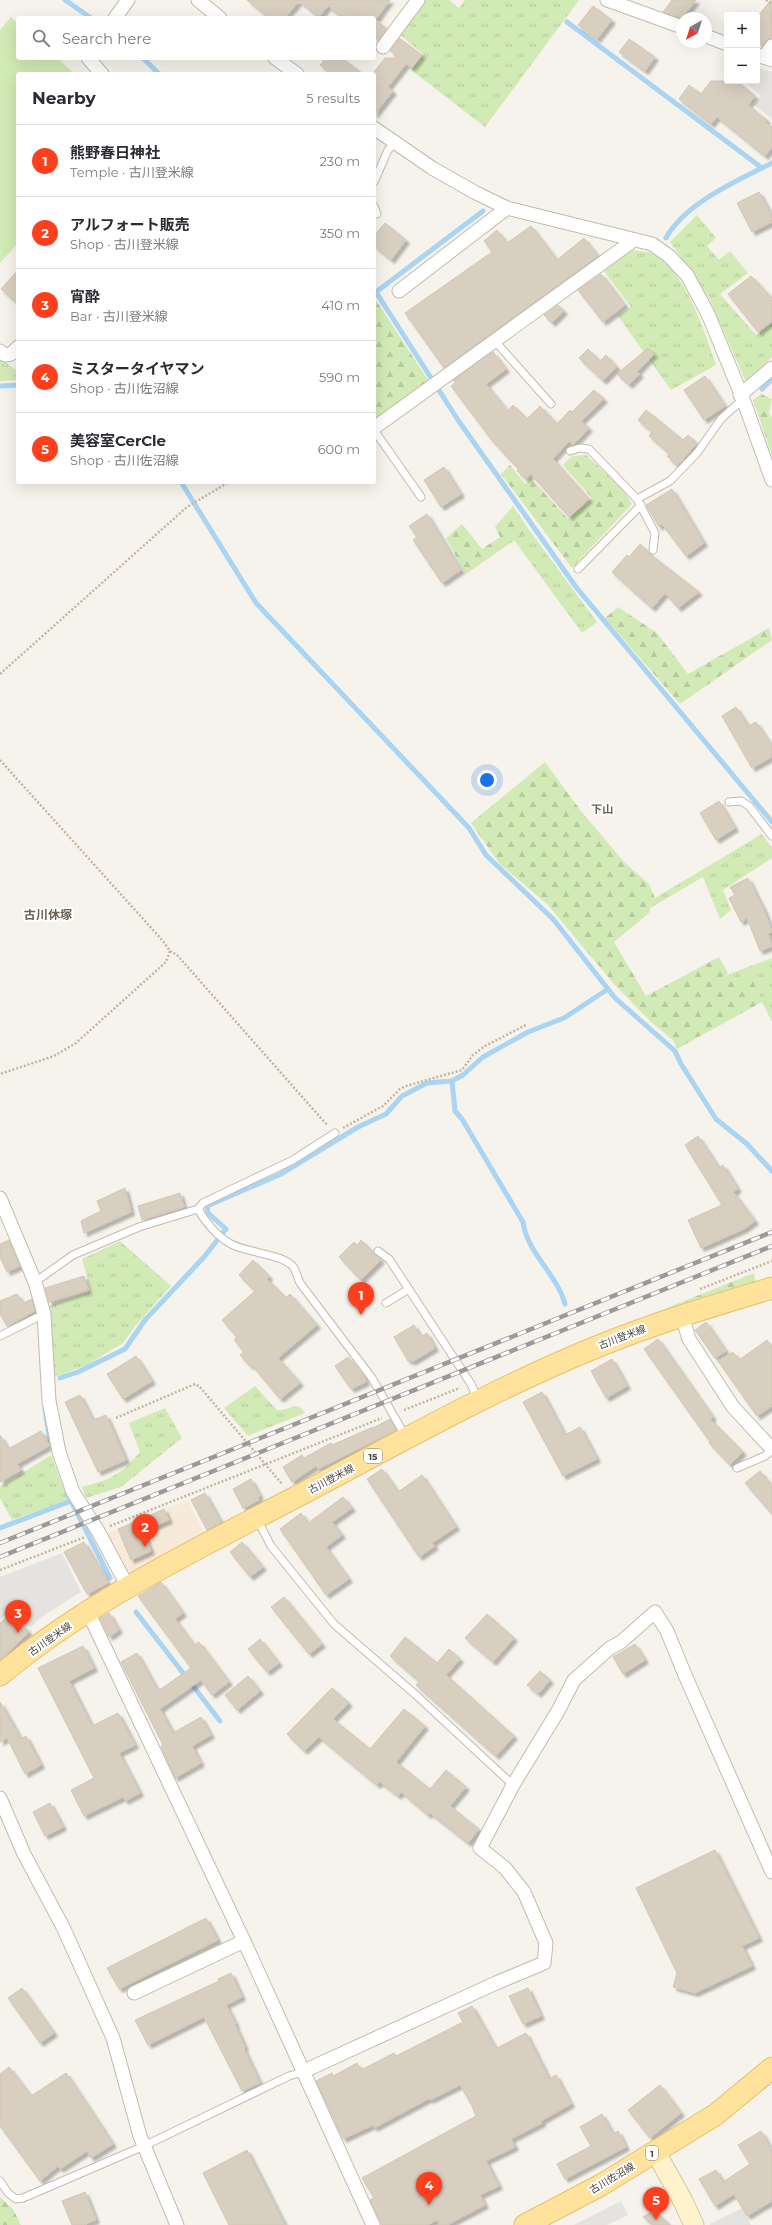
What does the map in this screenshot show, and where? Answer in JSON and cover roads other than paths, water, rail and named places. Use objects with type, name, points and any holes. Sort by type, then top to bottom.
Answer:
[{"type":"main road","name":"古川登米線","points":[[0,1675],[40,1644],[128,1587],[194,1549],[257,1518],[407,1439],[475,1393],[682,1316],[772,1288]]},
{"type":"main road","name":"古川佐沼線","points":[[525,2225],[601,2185],[654,2151],[715,2115],[772,2068]]},
{"type":"street","points":[[116,16],[128,0]]},
{"type":"street","points":[[198,0],[218,16]]},
{"type":"street","points":[[383,47],[418,0]]},
{"type":"street","points":[[607,0],[676,25]]},
{"type":"street","points":[[712,38],[724,43]]},
{"type":"street","points":[[764,58],[772,46]]},
{"type":"street","points":[[90,60],[100,72]]},
{"type":"street","points":[[278,60],[294,72]]},
{"type":"street","points":[[376,129],[476,193],[507,208],[652,244],[668,256],[687,275],[708,314],[742,397],[772,480]]},
{"type":"street","points":[[399,291],[507,208]]},
{"type":"street","points":[[376,428],[494,340],[634,240]]},
{"type":"street","points":[[0,351],[5,355],[12,354],[16,349]]},
{"type":"street","points":[[742,397],[772,368]]},
{"type":"street","points":[[0,1198],[35,1282],[44,1314],[49,1401],[59,1452],[73,1492],[98,1531],[128,1587]]},
{"type":"street","points":[[682,1316],[689,1340],[734,1407],[772,1449]]},
{"type":"street","points":[[88,1612],[244,1941],[302,2072],[373,2225]]},
{"type":"street","points":[[302,2072],[496,1983],[544,1963],[546,1943],[524,1892],[505,1868],[480,1848],[513,1785],[558,1711],[574,1680],[610,1648],[621,1642],[655,1612],[667,1631],[684,1675],[772,1872]]},
{"type":"street","points":[[0,1798],[24,1854],[63,1927],[113,2038],[144,2146],[177,2225]]},
{"type":"street","points":[[134,1993],[244,1941]]},
{"type":"street","points":[[654,2151],[683,2201],[694,2225]]},
{"type":"lane","points":[[376,177],[388,150],[396,143]]},
{"type":"lane","points":[[494,340],[552,404]]},
{"type":"lane","points":[[578,569],[639,502],[670,481],[697,453],[721,419],[742,397]]},
{"type":"lane","points":[[376,432],[421,497]]},
{"type":"lane","points":[[570,451],[580,448],[589,450],[639,502],[655,533],[653,550]]},
{"type":"lane","points":[[729,802],[741,801],[749,806],[772,836]]},
{"type":"lane","points":[[35,1282],[73,1255],[139,1227],[198,1209],[203,1203],[293,1160],[335,1134]]},
{"type":"lane","points":[[198,1209],[204,1220],[227,1241],[253,1252],[280,1259],[293,1267],[300,1282],[372,1378],[407,1439]]},
{"type":"lane","points":[[378,1251],[389,1259],[475,1393]]},
{"type":"lane","points":[[386,1303],[409,1289]]},
{"type":"lane","points":[[0,1336],[44,1314]]},
{"type":"lane","points":[[737,1468],[765,1456],[772,1449]]},
{"type":"lane","points":[[257,1518],[271,1546],[334,1624],[416,1695],[513,1785]]},
{"type":"lane","points":[[0,2181],[8,2193],[16,2199],[23,2198],[144,2146],[288,2076],[302,2072]]},
{"type":"waterway","points":[[65,0],[88,16]]},
{"type":"waterway","points":[[567,22],[762,168]]},
{"type":"waterway","points":[[145,60],[157,72]]},
{"type":"waterway","points":[[666,238],[675,225],[686,214],[713,194],[772,163]]},
{"type":"waterway","points":[[376,292],[483,211]]},
{"type":"waterway","points":[[376,292],[458,420],[576,587],[772,822]]},
{"type":"waterway","points":[[762,389],[772,379]]},
{"type":"waterway","points":[[0,386],[16,385]]},
{"type":"waterway","points":[[182,484],[256,603],[469,828],[486,855],[553,919],[615,998],[675,1051],[681,1064],[716,1119],[747,1144],[772,1171]]},
{"type":"waterway","points":[[60,1378],[78,1372],[125,1349],[145,1320],[204,1257],[226,1229],[208,1213],[207,1206],[281,1174],[358,1127],[386,1114],[402,1096],[427,1083],[452,1081],[463,1075],[483,1057],[528,1032],[564,1018],[608,989]]},
{"type":"waterway","points":[[452,1081],[455,1111],[462,1119],[523,1222],[530,1244],[556,1283],[565,1304]]},
{"type":"waterway","points":[[45,1410],[50,1440]]},
{"type":"waterway","points":[[67,1493],[110,1578]]},
{"type":"waterway","points":[[0,1528],[71,1501]]},
{"type":"waterway","points":[[136,1612],[220,1721]]},
{"type":"railway","points":[[0,1543],[772,1232]]},
{"type":"railway","points":[[0,1557],[772,1246]]},
{"type":"place","name":"熊野春日神社","points":[[361,1315]]},
{"type":"place","name":"アルフォート販売","points":[[145,1547]]},
{"type":"place","name":"宵酔","points":[[18,1633]]},
{"type":"place","name":"ミスタータイヤマン","points":[[429,2205]]},
{"type":"place","name":"美容室CerCle","points":[[656,2220]]},
{"type":"district","name":"下山","points":[[602,809]]},
{"type":"district","name":"古川休塚","points":[[48,914]]}]
